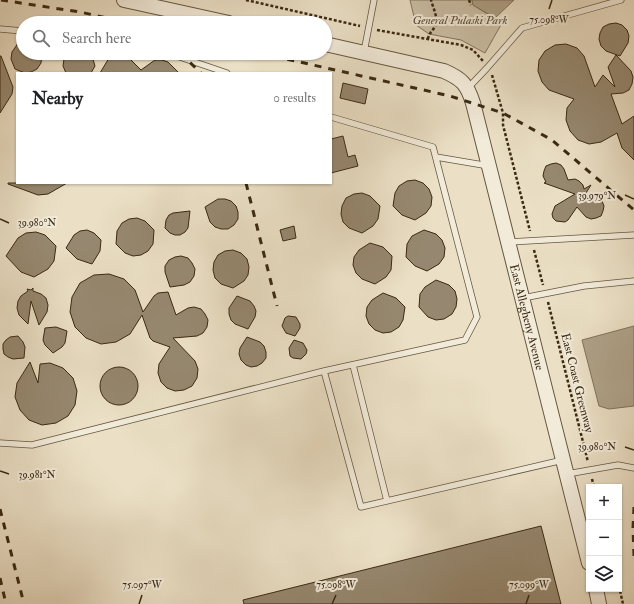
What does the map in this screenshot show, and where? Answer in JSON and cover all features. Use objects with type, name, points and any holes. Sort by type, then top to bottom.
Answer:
[{"type":"street","points":[[124,0],[197,16]]},
{"type":"street","points":[[332,45],[364,52]]},
{"type":"street","name":"East Allegheny Avenue","points":[[364,52],[444,70],[457,76],[468,88],[509,242],[588,556]]},
{"type":"street","points":[[597,592],[599,604]]},
{"type":"lane","points":[[364,52],[374,0]]},
{"type":"lane","points":[[468,88],[488,68],[522,28],[621,0]]},
{"type":"lane","points":[[0,29],[16,30]]},
{"type":"lane","points":[[189,60],[224,72]]},
{"type":"lane","points":[[0,442],[32,445],[324,371],[465,340],[477,317],[433,147],[332,117]]},
{"type":"lane","points":[[436,157],[489,166]]},
{"type":"lane","points":[[509,242],[634,234]]},
{"type":"lane","points":[[523,298],[584,286],[634,281]]},
{"type":"lane","points":[[353,365],[387,501]]},
{"type":"lane","points":[[324,371],[361,507],[563,460]]},
{"type":"lane","points":[[567,474],[618,465],[634,468]]},
{"type":"path","points":[[246,0],[313,16]]},
{"type":"path","points":[[428,39],[429,34],[435,28],[437,22],[432,0]]},
{"type":"path","points":[[469,0],[471,5]]},
{"type":"path","points":[[332,21],[338,22]]},
{"type":"path","points":[[400,34],[461,45],[473,50],[483,61]]},
{"type":"path","points":[[493,77],[503,113],[503,125],[528,223]]},
{"type":"path","points":[[538,262],[542,281]]},
{"type":"path","name":"East Coast Greenway","points":[[548,306],[593,484]]},
{"type":"path","points":[[621,592],[624,604]]},
{"type":"green space","name":"General Pulaski Park","points":[[410,0],[472,0],[473,5],[502,23],[485,53],[461,40],[429,34],[416,25]]},
{"type":"shaded area","points":[[472,0],[514,0],[495,18],[473,5]]},
{"type":"shaded area","points":[[634,326],[634,406],[609,409],[599,406],[582,340]]},
{"type":"building","points":[[616,23],[622,25],[627,30],[629,36],[628,43],[620,56],[606,51],[601,46],[599,39],[603,27]]},
{"type":"building","points":[[566,44],[577,48],[584,56],[595,87],[603,75],[615,87],[608,67],[616,55],[631,71],[633,77],[629,90],[623,93],[611,94],[622,124],[634,116],[634,160],[622,148],[617,133],[601,142],[589,144],[578,140],[570,131],[566,120],[567,108],[574,99],[549,90],[542,82],[538,71],[539,60],[545,51],[555,45]]},
{"type":"building","points":[[16,46],[16,60],[41,60],[41,63],[37,69],[31,72],[22,72],[15,69],[11,59],[12,52]]},
{"type":"building","points":[[0,56],[13,87],[12,94],[0,113]]},
{"type":"building","points":[[64,60],[93,60],[95,66],[92,72],[66,72],[63,66]]},
{"type":"building","points":[[108,60],[131,60],[141,70],[155,60],[162,60],[168,62],[178,72],[101,72]]},
{"type":"building","points":[[343,83],[368,89],[365,104],[340,98]]},
{"type":"building","points":[[343,136],[348,157],[355,155],[358,166],[332,173],[332,139]]},
{"type":"building","points":[[556,163],[561,165],[564,169],[568,180],[575,179],[579,181],[583,185],[584,189],[591,185],[586,193],[587,197],[594,196],[602,201],[604,206],[601,216],[591,219],[586,217],[577,207],[565,222],[556,221],[553,218],[552,214],[555,206],[575,194],[544,183],[546,182],[543,176],[546,166]]},
{"type":"building","points":[[415,180],[423,183],[429,189],[432,197],[431,206],[426,213],[415,220],[402,215],[393,206],[395,193],[399,186],[407,181]]},
{"type":"building","points":[[8,184],[65,184],[48,194],[38,195]]},
{"type":"building","points":[[362,193],[370,196],[380,206],[378,219],[373,226],[362,233],[349,228],[343,222],[341,214],[342,206],[346,198],[354,194]]},
{"type":"building","points":[[218,199],[231,201],[236,206],[238,212],[238,219],[234,225],[228,229],[215,227],[210,222],[205,207]]},
{"type":"building","points":[[190,211],[188,228],[185,232],[180,235],[175,235],[170,233],[165,228],[166,220],[169,215],[173,213]]},
{"type":"building","points":[[137,218],[145,221],[154,230],[153,244],[148,251],[141,255],[133,256],[125,253],[116,244],[117,231],[122,223],[129,219]]},
{"type":"building","points":[[294,226],[296,238],[283,241],[280,230]]},
{"type":"building","points":[[87,230],[94,233],[101,240],[100,251],[92,264],[77,259],[66,248],[74,235],[80,231]]},
{"type":"building","points":[[424,230],[436,234],[442,240],[445,248],[444,257],[439,264],[427,271],[415,266],[406,257],[407,244],[412,236]]},
{"type":"building","points":[[36,232],[45,235],[56,246],[54,261],[48,269],[34,277],[21,272],[6,256],[18,238],[26,233]]},
{"type":"building","points":[[370,243],[383,247],[392,256],[391,270],[386,277],[375,284],[362,279],[356,273],[353,265],[354,257],[359,250]]},
{"type":"building","points":[[233,250],[241,253],[247,259],[249,267],[248,275],[244,281],[233,288],[221,284],[215,278],[213,270],[214,262],[218,255],[225,251]]},
{"type":"building","points":[[181,256],[188,258],[192,263],[195,269],[194,276],[190,282],[184,285],[170,287],[165,272],[165,266],[169,260]]},
{"type":"building","points":[[109,274],[124,279],[135,290],[143,312],[154,296],[158,293],[168,292],[176,315],[188,308],[194,307],[201,309],[205,314],[208,320],[207,327],[203,333],[197,336],[173,338],[195,361],[198,369],[197,378],[192,386],[184,390],[175,391],[167,388],[161,382],[158,373],[159,364],[170,347],[153,341],[150,338],[142,315],[130,334],[116,342],[101,344],[86,338],[75,327],[70,312],[72,297],[80,283],[94,275]]},
{"type":"building","points":[[436,280],[449,285],[455,291],[457,299],[456,307],[452,314],[444,319],[436,320],[428,317],[419,307],[420,294],[425,287]]},
{"type":"building","points":[[33,288],[33,291],[46,298],[48,305],[47,312],[39,325],[31,301],[28,324],[19,315],[17,308],[18,301],[21,296],[28,291],[27,289],[31,290]]},
{"type":"building","points":[[383,293],[396,298],[405,307],[403,320],[399,327],[391,332],[383,333],[375,330],[369,324],[366,316],[367,307],[372,300]]},
{"type":"building","points":[[237,296],[250,301],[256,311],[255,317],[248,329],[235,324],[231,320],[229,314],[229,308]]},
{"type":"building","points":[[288,316],[296,317],[300,324],[300,328],[295,336],[286,333],[282,326],[285,318]]},
{"type":"building","points":[[56,327],[67,331],[65,343],[53,353],[45,345],[43,340],[45,328]]},
{"type":"building","points":[[18,336],[25,347],[24,358],[13,359],[4,354],[3,344],[10,337]]},
{"type":"building","points":[[247,337],[260,342],[264,346],[266,358],[257,366],[251,367],[246,365],[241,360],[239,354],[240,348]]},
{"type":"building","points":[[294,340],[303,343],[307,350],[306,354],[301,359],[290,356],[289,348]]},
{"type":"building","points":[[30,362],[38,383],[40,364],[50,363],[63,368],[73,378],[77,391],[75,405],[68,416],[56,423],[42,425],[29,420],[20,410],[15,397],[17,383]]},
{"type":"building","points":[[115,367],[123,367],[133,372],[137,379],[137,393],[133,400],[123,405],[115,405],[105,400],[103,397],[100,390],[100,382],[105,372],[108,370]]},
{"type":"building","points":[[541,526],[561,604],[244,604],[243,600]]},
{"type":"railway","points":[[1,0],[98,16]]},
{"type":"railway","points":[[187,60],[200,72]]},
{"type":"railway","points":[[291,60],[450,96],[503,113],[552,140],[634,210]]},
{"type":"railway","points":[[246,184],[277,306]]},
{"type":"railway","points":[[634,507],[634,556]]},
{"type":"railway","points":[[0,509],[24,604]]},
{"type":"railway","points":[[0,578],[6,604]]}]
